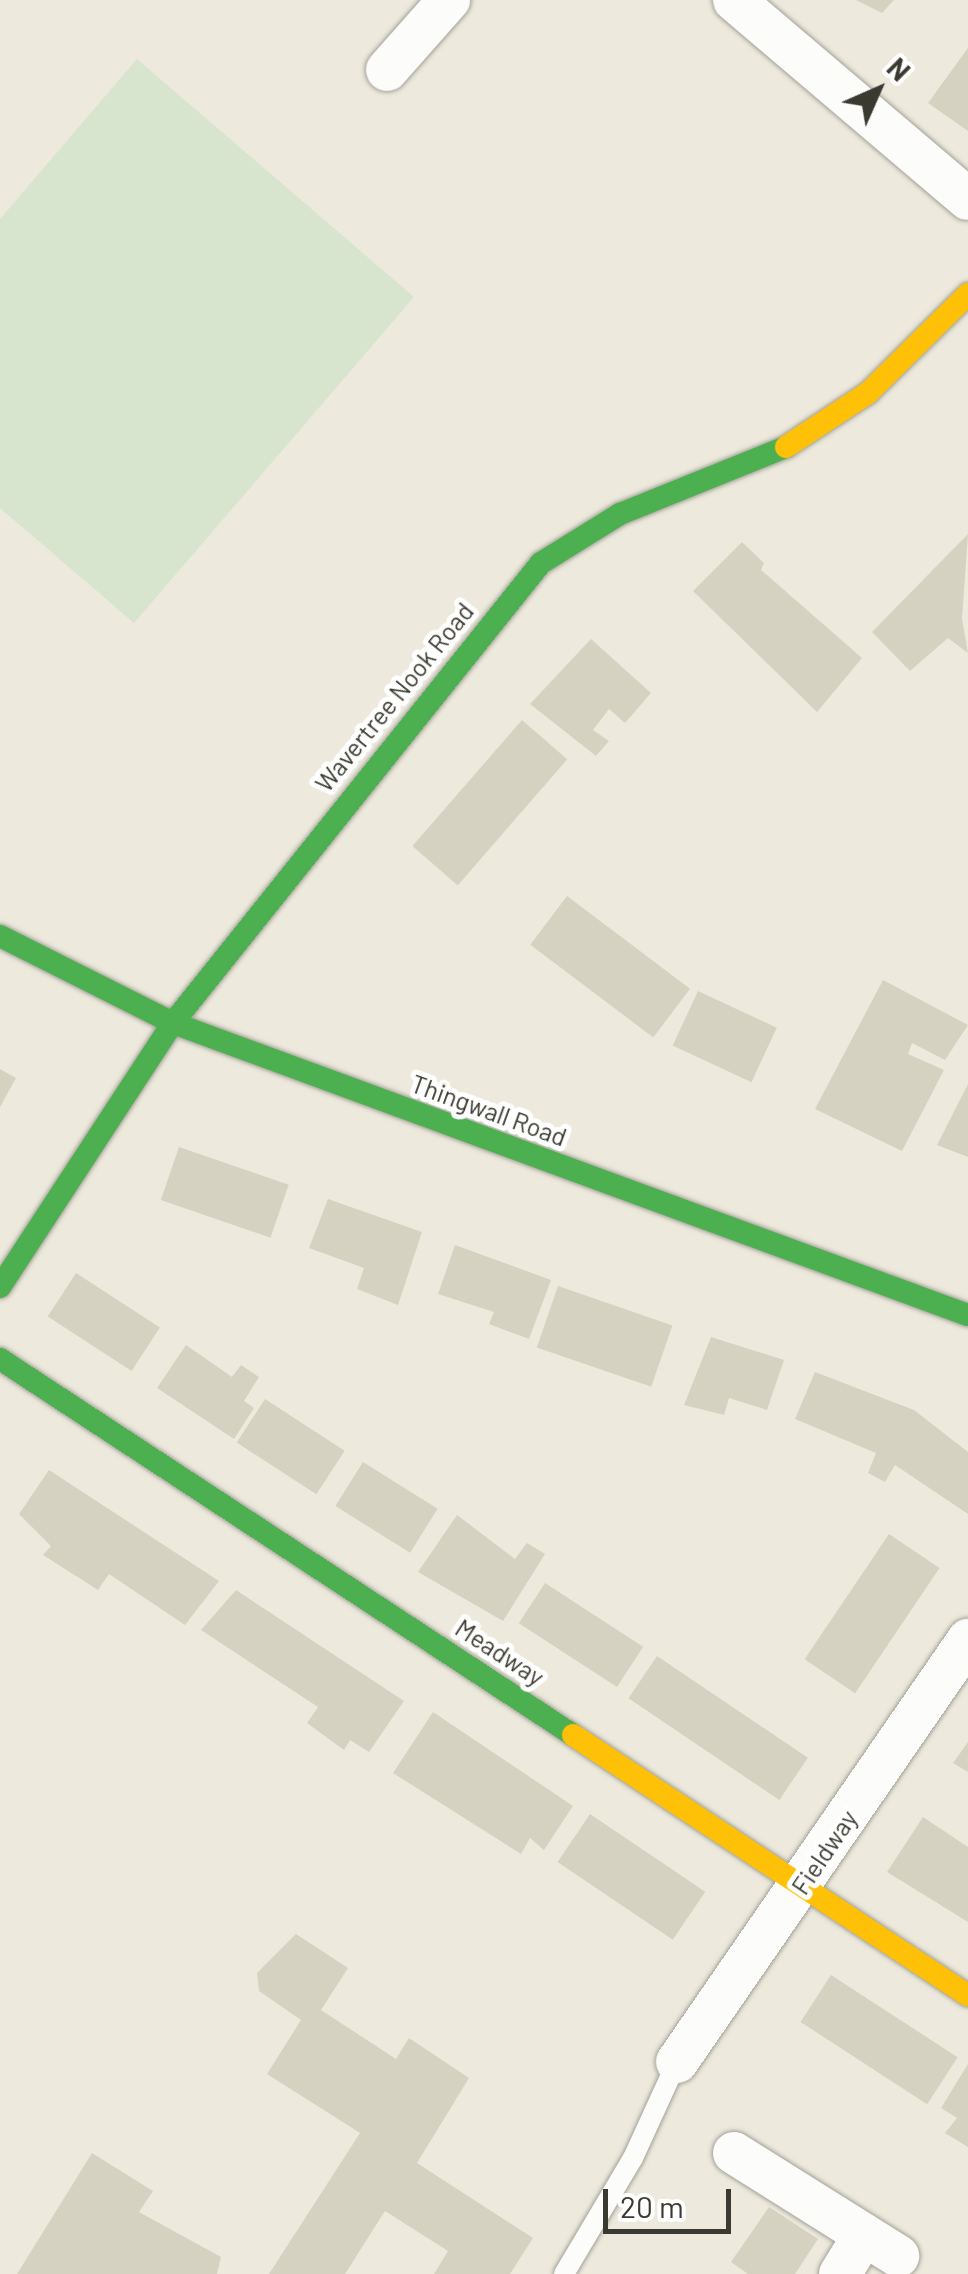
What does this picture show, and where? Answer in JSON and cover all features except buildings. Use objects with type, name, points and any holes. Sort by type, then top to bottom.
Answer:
[{"type":"street","points":[[387,70],[449,0]]},
{"type":"street","points":[[734,0],[968,199]]},
{"type":"street","name":"Wavertree Nook Road","points":[[0,1287],[172,1023],[541,563],[620,514],[731,475],[809,436],[868,393],[968,294]]},
{"type":"street","name":"Thingwall Road","points":[[0,936],[172,1023],[968,1316]]},
{"type":"street","name":"Meadway","points":[[0,1359],[804,1882],[968,1994]]},
{"type":"street","name":"Fieldway","points":[[677,2062],[968,1640]]},
{"type":"street","points":[[734,2153],[881,2246],[840,2274]]},
{"type":"lane","points":[[564,2274],[625,2173],[677,2062]]},
{"type":"green space","points":[[137,59],[414,297],[134,623],[0,508],[0,219]]},
{"type":"traffic: fast","points":[[0,1287],[173,1023],[541,563],[620,514],[786,447]]},
{"type":"traffic: fast","points":[[0,936],[173,1023],[968,1315]]},
{"type":"traffic: fast","points":[[0,1359],[573,1735]]},
{"type":"traffic: slow","points":[[786,447],[868,393],[968,294]]},
{"type":"traffic: slow","points":[[573,1735],[968,1995]]}]
